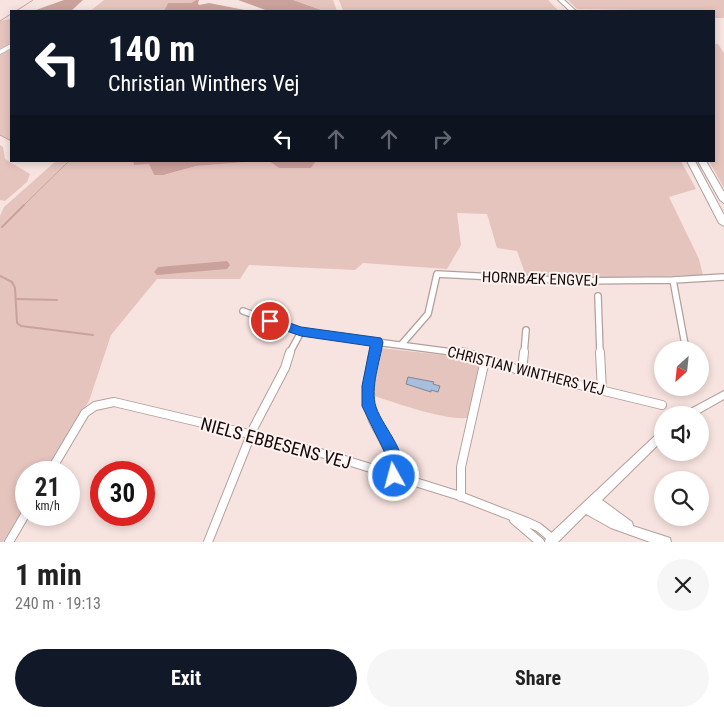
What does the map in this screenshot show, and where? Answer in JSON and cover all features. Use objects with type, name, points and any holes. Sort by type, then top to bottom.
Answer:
[{"type":"highway","points":[[558,1],[572,10]]},
{"type":"highway","points":[[692,162],[724,223]]},
{"type":"highway","points":[[703,162],[724,200]]},
{"type":"main road","points":[[705,406],[724,396]]},
{"type":"main road","points":[[552,541],[654,443]]},
{"type":"main road","points":[[594,500],[634,530]]},
{"type":"main road","points":[[586,508],[604,520],[666,542]]},
{"type":"street","name":"HORNBÆK ENGVEJ","points":[[401,345],[428,314],[438,274],[575,281],[673,280],[724,277]]},
{"type":"street","points":[[673,280],[684,341]]},
{"type":"street","points":[[598,296],[602,391]]},
{"type":"street","name":"CHRISTIAN WINTHERS VEJ","points":[[243,311],[301,332],[461,352],[522,371],[662,405]]},
{"type":"street","points":[[522,371],[526,330]]},
{"type":"street","points":[[208,542],[251,434],[285,368],[287,357],[301,332]]},
{"type":"street","points":[[377,342],[368,386],[369,406],[394,457],[394,476]]},
{"type":"street","points":[[461,497],[461,467],[485,360]]},
{"type":"street","name":"NIELS EBBESENS VEJ","points":[[57,461],[85,413],[95,406],[114,402],[319,452],[461,497],[538,527],[552,541]]},
{"type":"street","name":"NIELS EBBESENS VEJ","points":[[511,517],[540,542]]},
{"type":"street","points":[[9,542],[18,526]]},
{"type":"shaded area","points":[[64,0],[83,0],[72,10],[36,10]]},
{"type":"shaded area","points":[[104,0],[196,0],[191,3],[168,3],[164,10],[91,10]]},
{"type":"shaded area","points":[[199,0],[199,5],[209,3],[245,10],[164,10],[168,3],[191,3]]},
{"type":"shaded area","points":[[238,0],[293,0],[321,10],[265,10]]},
{"type":"shaded area","points":[[293,0],[333,0],[337,10],[321,10]]},
{"type":"shaded area","points":[[339,0],[548,0],[558,10],[343,10]]},
{"type":"shaded area","points":[[568,0],[724,0],[724,18],[715,18],[715,10],[577,9]]},
{"type":"shaded area","points":[[10,19],[10,140],[0,135],[0,21]]},
{"type":"shaded area","points":[[715,44],[718,44],[724,53],[724,188],[710,162],[715,162]]},
{"type":"shaded area","points":[[0,145],[3,147],[5,159],[30,174],[27,182],[5,201],[0,200]]},
{"type":"shaded area","points":[[55,162],[133,162],[134,165],[149,163],[154,175],[165,175],[196,166],[246,162],[270,162],[279,168],[311,168],[315,162],[682,162],[696,189],[669,197],[699,259],[703,275],[581,278],[526,276],[517,251],[497,248],[487,214],[457,213],[461,245],[447,269],[363,263],[355,270],[249,265],[240,279],[157,279],[111,335],[89,401],[52,461],[15,461],[15,522],[3,542],[0,542],[0,216],[4,207]]},
{"type":"shaded area","points":[[133,162],[246,162],[196,166],[164,175],[154,175],[149,164],[134,165]]},
{"type":"shaded area","points":[[270,162],[315,162],[311,168],[279,168]]},
{"type":"shaded area","points":[[227,261],[230,265],[227,269],[157,275],[154,272],[158,267]]},
{"type":"shaded area","points":[[380,348],[470,358],[476,361],[480,366],[467,418],[432,414],[371,395]]},
{"type":"building","points":[[408,377],[434,382],[433,384],[440,386],[438,392],[431,390],[431,392],[406,384]]},
{"type":"waterway","points":[[18,10],[33,0]]},
{"type":"waterway","points":[[0,21],[10,15]]},
{"type":"waterway","points":[[0,135],[10,140]]},
{"type":"waterway","points":[[23,206],[68,162]]},
{"type":"waterway","points":[[2,227],[23,206]]},
{"type":"waterway","points":[[0,276],[12,282],[15,288],[17,323],[21,326],[93,335]]},
{"type":"waterway","points":[[17,299],[57,300]]},
{"type":"route","points":[[270,321],[301,332],[377,342],[368,386],[369,406],[394,457],[394,476]]}]
